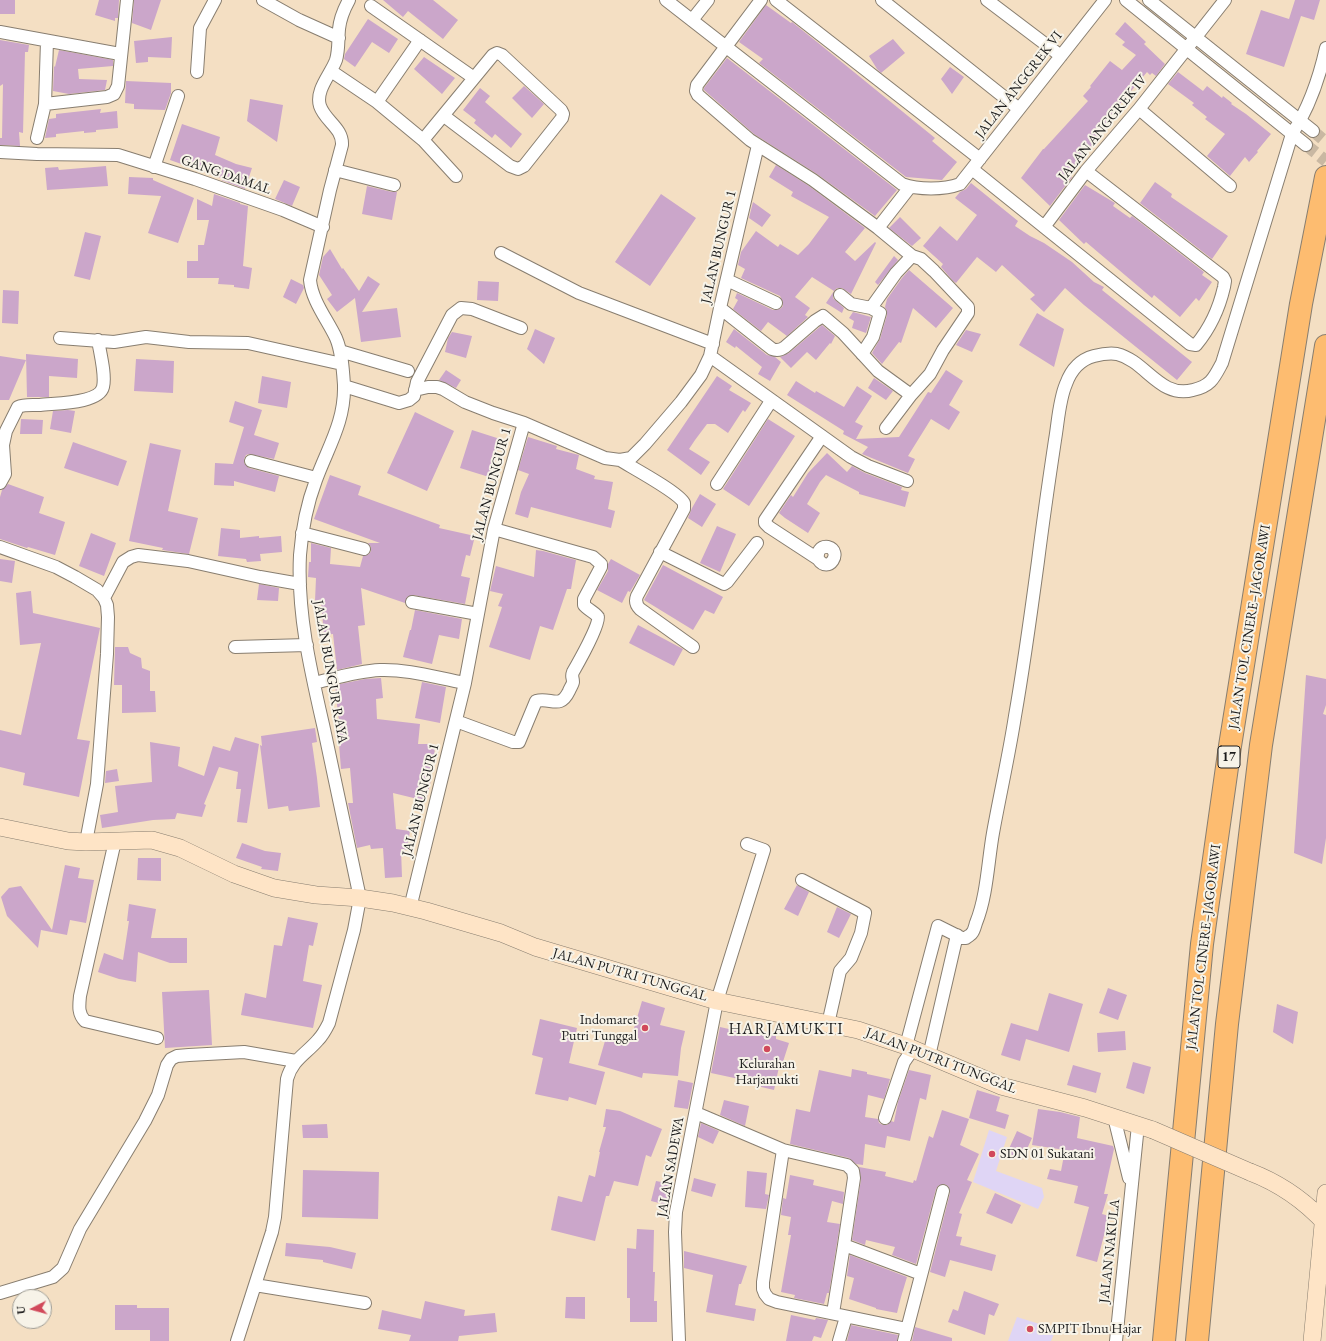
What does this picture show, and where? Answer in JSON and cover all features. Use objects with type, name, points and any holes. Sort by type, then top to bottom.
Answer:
[{"type":"highway","name":"JALAN TOL CINERE–JAGORAWI","points":[[1164,1341],[1202,944],[1230,746],[1300,312],[1326,177]]},
{"type":"highway","name":"17","points":[[1197,1341],[1227,1024],[1260,753],[1326,346]]},
{"type":"street","points":[[45,104],[107,97],[114,94],[118,86],[120,54],[127,0]]},
{"type":"street","points":[[197,72],[200,28],[215,0]]},
{"type":"street","points":[[263,0],[299,20],[338,38]]},
{"type":"street","name":"JALAN BUNGUR RAYA","points":[[349,0],[343,12],[339,29],[338,55],[319,94],[322,109],[328,119],[337,128],[343,140],[311,274],[311,288],[332,330],[340,350],[344,386],[339,423],[316,478],[305,518],[302,533],[300,584],[301,604],[314,683],[360,898]]},
{"type":"street","points":[[666,0],[902,184],[910,187],[878,228]]},
{"type":"street","points":[[692,20],[708,0]]},
{"type":"street","points":[[761,0],[697,85],[696,91],[699,97],[750,140],[813,180],[878,228],[912,256],[921,259],[966,304],[968,310],[942,350],[930,374],[911,395],[886,428]]},
{"type":"street","points":[[776,0],[980,159]]},
{"type":"street","points":[[882,0],[1020,109]]},
{"type":"street","points":[[987,0],[1061,56]]},
{"type":"street","name":"JALAN ANGGREK VI","points":[[910,187],[954,187],[960,184],[1105,0]]},
{"type":"street","points":[[1126,0],[1306,145]]},
{"type":"street","points":[[1149,0],[1313,131]]},
{"type":"street","name":"JALAN ANGGREK IV","points":[[1044,227],[1086,171],[1139,109],[1225,0]]},
{"type":"street","points":[[371,6],[474,78]]},
{"type":"street","points":[[0,32],[120,54]]},
{"type":"street","points":[[377,102],[420,40]]},
{"type":"street","points":[[37,138],[45,104],[47,41]]},
{"type":"street","points":[[885,1118],[910,1048],[938,926],[964,938],[972,933],[980,914],[1026,650],[1049,475],[1064,387],[1075,366],[1092,357],[1108,354],[1115,354],[1129,359],[1157,381],[1174,391],[1183,392],[1198,389],[1214,379],[1222,363],[1292,134],[1301,122],[1311,98],[1326,48]]},
{"type":"street","points":[[423,140],[492,55],[499,54],[561,110],[563,114],[562,118],[524,166],[518,169],[510,166],[444,116]]},
{"type":"street","points":[[331,71],[377,102],[423,140],[456,176]]},
{"type":"street","points":[[154,167],[178,96]]},
{"type":"street","points":[[1139,109],[1230,186]]},
{"type":"street","name":"JALAN BUNGUR 1","points":[[410,908],[465,683],[494,529],[524,423],[605,458],[620,460],[631,458],[645,444],[701,375],[710,356],[758,145]]},
{"type":"street","name":"GANG DAMAL","points":[[0,152],[118,155],[195,179],[283,210],[323,228]]},
{"type":"street","points":[[972,169],[1190,344],[1196,344],[1205,334],[1214,318],[1224,287],[1225,281],[1223,277],[1086,171]]},
{"type":"street","points":[[335,170],[394,185]]},
{"type":"street","points":[[501,253],[579,293],[713,344]]},
{"type":"street","points":[[870,308],[896,273],[912,256]]},
{"type":"street","points":[[727,280],[776,304]]},
{"type":"street","points":[[840,295],[851,304],[870,308],[880,313],[873,337],[862,354]]},
{"type":"street","points":[[344,386],[399,403],[409,400],[414,396],[417,382],[452,315],[461,308],[472,309],[521,328]]},
{"type":"street","points":[[720,308],[772,349],[780,351],[823,316],[842,333],[878,371],[911,395]]},
{"type":"street","points":[[60,338],[114,342],[146,337],[189,342],[248,343],[342,364]]},
{"type":"street","points":[[0,483],[5,474],[3,445],[6,432],[18,407],[21,405],[85,400],[98,395],[102,389],[103,376],[98,340]]},
{"type":"street","points":[[340,350],[408,371]]},
{"type":"street","points":[[710,356],[851,457],[868,466],[907,481]]},
{"type":"street","points":[[415,390],[428,387],[437,387],[465,402],[524,423]]},
{"type":"street","points":[[717,484],[771,401]]},
{"type":"street","points":[[818,559],[769,527],[765,523],[765,520],[822,436]]},
{"type":"street","points":[[620,460],[680,498],[684,503],[684,509],[637,596],[636,605],[693,647]]},
{"type":"street","points":[[251,461],[316,478]]},
{"type":"street","points":[[456,721],[513,742],[519,742],[536,701],[542,699],[553,702],[561,702],[566,697],[573,682],[572,676],[598,620],[597,616],[584,605],[584,599],[602,567],[597,560],[593,557],[494,529]]},
{"type":"street","points":[[302,533],[364,549]]},
{"type":"street","points":[[660,552],[724,584],[757,543]]},
{"type":"street","points":[[0,547],[56,567],[76,577],[97,590],[104,598],[107,605],[107,654],[97,784],[86,842]]},
{"type":"street","points":[[104,598],[123,562],[131,556],[138,555],[188,561],[260,578],[300,584]]},
{"type":"street","points":[[413,599],[478,610]]},
{"type":"street","points":[[235,647],[307,645]]},
{"type":"street","points":[[314,683],[379,670],[403,672],[465,683]]},
{"type":"street","name":"JALAN PUTRI TUNGGAL","points":[[0,827],[59,839],[86,842],[140,839],[152,840],[180,848],[234,874],[274,888],[316,895],[360,898],[410,908],[476,925],[534,947],[717,1001],[858,1030],[910,1048],[1001,1086],[1049,1098],[1146,1127],[1273,1181],[1306,1205],[1325,1223]]},
{"type":"street","points":[[115,841],[80,996],[80,1014],[85,1021],[157,1038]]},
{"type":"street","name":"JALAN SADEWA","points":[[679,1341],[675,1232],[676,1212],[717,1001],[764,850],[747,844]]},
{"type":"street","points":[[802,880],[865,913],[861,933],[851,958],[840,971],[828,1024]]},
{"type":"street","points":[[237,1341],[272,1232],[275,1217],[289,1070],[296,1060],[318,1041],[329,1024],[354,930],[360,898]]},
{"type":"street","points":[[929,1056],[957,935]]},
{"type":"street","points":[[0,1293],[53,1277],[63,1268],[80,1229],[145,1121],[158,1095],[167,1065],[171,1059],[177,1056],[202,1053],[244,1052],[296,1060]]},
{"type":"street","points":[[696,1113],[784,1150],[847,1165],[852,1171],[854,1178],[833,1313]]},
{"type":"street","name":"JALAN NAKULA","points":[[1114,1117],[1131,1187]]},
{"type":"street","name":"JALAN NAKULA","points":[[1116,1341],[1131,1187],[1146,1127]]},
{"type":"street","points":[[784,1150],[763,1288],[765,1294],[769,1299],[777,1302],[907,1329]]},
{"type":"street","points":[[904,1341],[942,1191]]},
{"type":"street","points":[[1312,1341],[1325,1223],[1326,1193]]},
{"type":"street","points":[[844,1245],[921,1274]]},
{"type":"street","points":[[255,1285],[365,1303]]},
{"type":"street","points":[[839,1341],[846,1317]]},
{"type":"shaded area","name":"SDN 01 Sukatani","points":[[989,1130],[1007,1137],[996,1171],[1042,1188],[1044,1197],[1038,1209],[973,1182]]},
{"type":"shaded area","name":"SMPIT Ibnu Hajar","points":[[1017,1317],[1046,1326],[1050,1334],[1054,1334],[1051,1341],[1008,1341]]},
{"type":"building","points":[[0,0],[15,0],[15,14],[0,14]]},
{"type":"building","points":[[99,0],[119,0],[118,18],[115,18],[115,21],[95,15]]},
{"type":"building","points":[[134,0],[161,0],[151,30],[132,23]]},
{"type":"building","points":[[383,0],[433,0],[458,20],[443,39],[408,11],[403,17]]},
{"type":"building","points":[[1295,0],[1320,0],[1314,20],[1301,16],[1284,67],[1246,54],[1261,10],[1289,19]]},
{"type":"building","points":[[766,5],[791,23],[792,22],[935,138],[932,141],[957,162],[942,180],[906,177],[759,63],[763,59],[739,42]]},
{"type":"building","points":[[368,19],[398,39],[389,53],[372,42],[355,67],[344,59],[345,54]]},
{"type":"building","points":[[1125,22],[1146,42],[1144,44],[1165,64],[1156,76],[1152,73],[1150,75],[1147,72],[1106,121],[1111,125],[1069,171],[1071,173],[1069,176],[1072,177],[1050,206],[1021,178],[1043,149],[1088,101],[1083,96],[1110,61],[1122,70],[1136,55],[1122,45],[1125,42],[1115,34]]},
{"type":"building","points":[[172,37],[171,58],[148,57],[148,62],[136,63],[134,41]]},
{"type":"building","points":[[893,39],[905,53],[881,73],[869,56]]},
{"type":"building","points":[[0,40],[29,45],[28,52],[25,52],[23,133],[19,132],[20,146],[0,145],[0,138],[2,138],[3,84],[0,86]]},
{"type":"building","points":[[59,50],[113,60],[113,66],[78,69],[79,79],[107,80],[105,90],[69,94],[53,91],[54,66],[55,67]]},
{"type":"building","points":[[424,57],[455,78],[442,94],[414,69]]},
{"type":"building","points":[[727,58],[897,190],[875,216],[817,174],[754,134],[704,90]]},
{"type":"building","points":[[950,67],[964,77],[952,94],[941,79]]},
{"type":"building","points":[[1178,72],[1203,91],[1207,86],[1222,98],[1223,96],[1232,103],[1231,104],[1271,134],[1249,162],[1245,157],[1230,176],[1207,156],[1225,134],[1205,119],[1207,117],[1192,105],[1194,103],[1168,84]]},
{"type":"building","points":[[126,81],[171,83],[171,93],[165,110],[134,109],[134,104],[125,103]]},
{"type":"building","points":[[524,86],[544,104],[532,118],[512,98]]},
{"type":"building","points":[[480,88],[490,96],[485,102],[522,134],[511,148],[495,134],[492,138],[474,123],[476,120],[463,110]]},
{"type":"building","points":[[250,99],[283,105],[277,142],[247,121]]},
{"type":"building","points":[[101,109],[100,113],[117,111],[118,128],[96,130],[96,132],[84,133],[84,131],[56,134],[56,137],[45,138],[49,119],[56,118],[56,114]]},
{"type":"building","points":[[182,124],[220,137],[215,155],[236,164],[252,168],[245,189],[221,180],[227,180],[170,160]]},
{"type":"building","points":[[776,165],[809,186],[865,228],[845,252],[855,261],[875,242],[876,243],[851,294],[842,288],[837,288],[834,291],[812,277],[795,297],[810,308],[805,315],[808,317],[787,336],[768,322],[761,331],[733,309],[738,300],[735,298],[737,293],[773,310],[780,309],[783,306],[780,296],[741,278],[745,269],[738,265],[741,252],[756,231],[778,247],[780,244],[798,255],[809,244],[829,217],[791,196],[793,192],[769,177]]},
{"type":"building","points":[[106,166],[108,186],[47,190],[45,168],[58,167],[59,170]]},
{"type":"building","points":[[129,177],[153,178],[153,180],[194,198],[178,243],[148,233],[161,196],[128,194]]},
{"type":"building","points":[[284,180],[300,187],[292,206],[275,199]]},
{"type":"building","points":[[1155,182],[1172,194],[1171,197],[1228,236],[1212,259],[1140,203]]},
{"type":"building","points":[[971,183],[1018,221],[1015,226],[1072,262],[1094,282],[1104,287],[1102,290],[1192,362],[1177,380],[1065,288],[1044,312],[1030,299],[1035,295],[1002,265],[996,272],[977,257],[956,283],[953,281],[941,267],[943,264],[923,246],[940,226],[957,241],[977,215],[955,198]]},
{"type":"building","points":[[1085,185],[1115,203],[1113,206],[1130,218],[1132,216],[1204,272],[1202,275],[1212,282],[1199,301],[1196,298],[1180,317],[1154,295],[1152,298],[1086,242],[1084,244],[1059,220]]},
{"type":"building","points":[[367,186],[397,192],[392,220],[362,214]]},
{"type":"building","points":[[214,194],[248,206],[243,266],[252,268],[249,289],[234,287],[234,285],[218,284],[219,278],[187,278],[187,261],[198,261],[198,245],[204,245],[209,220],[197,220],[197,199],[212,206]]},
{"type":"building","points":[[661,194],[696,218],[650,286],[615,262]]},
{"type":"building","points":[[753,202],[771,215],[762,227],[749,218]]},
{"type":"building","points":[[900,217],[921,238],[912,246],[889,228]]},
{"type":"building","points":[[85,232],[101,236],[90,280],[74,276]]},
{"type":"building","points":[[330,249],[342,269],[343,268],[359,291],[368,276],[380,284],[362,312],[397,308],[401,337],[361,342],[355,298],[337,312],[327,299],[332,295],[319,275],[323,257]]},
{"type":"building","points":[[894,256],[898,260],[878,285],[875,282]]},
{"type":"building","points":[[909,270],[953,308],[936,328],[913,308],[901,343],[899,342],[882,364],[872,353],[880,339],[887,315],[885,307],[887,299]]},
{"type":"building","points":[[291,279],[303,285],[304,288],[296,304],[283,297]]},
{"type":"building","points":[[478,281],[499,282],[498,301],[477,300]]},
{"type":"building","points":[[3,290],[19,291],[18,324],[2,323]]},
{"type":"building","points":[[834,291],[833,298],[844,308],[842,313],[826,303]]},
{"type":"building","points":[[853,312],[871,317],[866,333],[852,328],[854,321],[849,318]]},
{"type":"building","points":[[1037,313],[1064,329],[1054,367],[1019,345]]},
{"type":"building","points":[[822,325],[835,336],[831,344],[830,343],[816,360],[807,352],[791,368],[780,357],[789,353]]},
{"type":"building","points":[[535,329],[555,338],[544,364],[527,349]]},
{"type":"building","points":[[734,329],[767,355],[775,357],[781,362],[770,381],[758,374],[762,367],[736,346],[735,348],[726,342]]},
{"type":"building","points":[[966,330],[981,334],[972,352],[956,345]]},
{"type":"building","points":[[452,332],[472,336],[466,358],[445,352],[448,338]]},
{"type":"building","points":[[26,354],[78,359],[77,378],[49,376],[49,397],[27,397]]},
{"type":"building","points":[[0,356],[26,360],[9,400],[0,400]]},
{"type":"building","points":[[136,359],[174,361],[173,393],[134,391]]},
{"type":"building","points":[[446,370],[461,380],[456,388],[439,380]]},
{"type":"building","points":[[946,370],[963,381],[949,405],[960,412],[949,430],[931,419],[908,456],[915,459],[908,473],[862,454],[868,447],[843,434],[844,431],[787,395],[796,381],[815,393],[816,391],[844,407],[857,386],[872,396],[855,422],[863,426],[856,439],[899,437],[928,392],[931,393]]},
{"type":"building","points":[[262,376],[291,382],[287,408],[258,403]]},
{"type":"building","points":[[717,376],[732,386],[729,390],[751,403],[745,412],[743,410],[728,433],[715,424],[707,424],[695,440],[689,449],[710,462],[701,475],[667,450]]},
{"type":"building","points":[[874,378],[893,391],[886,400],[868,388]]},
{"type":"building","points":[[235,401],[262,410],[254,435],[279,443],[274,459],[249,454],[246,455],[244,459],[244,463],[249,468],[279,476],[275,492],[234,481],[234,486],[214,485],[215,463],[233,464],[244,427],[229,422]]},
{"type":"building","points":[[53,411],[75,411],[71,433],[50,429]]},
{"type":"building","points":[[415,412],[454,431],[427,491],[387,473]]},
{"type":"building","points":[[21,419],[43,420],[42,434],[20,434]]},
{"type":"building","points":[[768,419],[795,436],[749,506],[723,489]]},
{"type":"building","points":[[472,430],[500,439],[489,477],[460,468]]},
{"type":"building","points":[[528,437],[557,446],[556,449],[579,455],[576,469],[595,476],[594,479],[613,482],[608,509],[615,511],[611,528],[531,507],[528,518],[515,514],[521,492],[529,474],[518,470]]},
{"type":"building","points":[[73,442],[127,461],[118,486],[64,468]]},
{"type":"building","points":[[150,443],[181,450],[168,511],[198,518],[189,554],[162,550],[163,548],[129,541]]},
{"type":"building","points":[[827,453],[847,472],[852,466],[865,473],[902,487],[901,490],[909,492],[905,507],[859,494],[859,492],[826,475],[807,504],[820,513],[808,533],[785,518],[779,513],[791,495],[793,497],[808,473]]},
{"type":"building","points":[[330,475],[361,486],[358,495],[440,525],[439,528],[475,536],[470,556],[466,555],[461,576],[470,578],[465,604],[413,595],[407,597],[405,603],[361,588],[365,625],[358,626],[362,664],[337,670],[333,634],[324,635],[321,601],[315,601],[316,578],[308,577],[309,562],[311,562],[311,543],[331,548],[330,564],[360,567],[363,556],[369,554],[371,551],[371,547],[368,543],[380,543],[314,519]]},
{"type":"building","points":[[8,484],[44,497],[39,513],[65,522],[55,555],[0,539],[0,497],[2,490]]},
{"type":"building","points":[[700,494],[716,504],[702,527],[688,518]]},
{"type":"building","points":[[717,526],[736,534],[720,572],[700,563]]},
{"type":"building","points":[[221,528],[240,530],[240,538],[281,536],[282,552],[260,554],[261,561],[247,562],[246,559],[218,556]]},
{"type":"building","points":[[91,533],[116,543],[104,576],[79,566]]},
{"type":"building","points":[[536,550],[576,560],[571,589],[567,589],[553,630],[540,626],[530,660],[489,647],[502,607],[498,606],[503,594],[490,591],[496,566],[534,577]]},
{"type":"building","points":[[0,559],[15,561],[12,583],[0,581]]},
{"type":"building","points":[[611,559],[640,575],[630,592],[628,591],[622,603],[597,590],[608,571],[608,564]]},
{"type":"building","points":[[663,565],[723,597],[714,614],[705,610],[693,630],[644,600]]},
{"type":"building","points":[[259,584],[279,588],[278,601],[257,600]]},
{"type":"building","points":[[31,591],[33,613],[100,628],[77,739],[90,741],[79,797],[23,785],[25,773],[0,767],[0,730],[21,735],[41,643],[20,645],[16,593]]},
{"type":"building","points":[[415,610],[462,619],[459,639],[439,635],[432,664],[403,657]]},
{"type":"building","points":[[638,625],[683,649],[674,666],[629,643]]},
{"type":"building","points":[[115,647],[128,647],[130,653],[141,658],[142,668],[150,671],[150,691],[155,691],[156,712],[122,713],[122,685],[114,685]]},
{"type":"building","points":[[1306,675],[1326,679],[1326,705],[1323,714],[1326,715],[1326,838],[1322,864],[1294,853]]},
{"type":"building","points":[[381,678],[383,698],[376,699],[377,719],[420,724],[418,744],[434,744],[435,757],[433,757],[427,779],[431,780],[426,801],[393,793],[396,829],[410,831],[407,850],[401,849],[402,877],[385,878],[383,848],[371,849],[370,845],[357,848],[348,803],[353,803],[350,768],[341,769],[338,732],[341,732],[335,685],[365,679]]},
{"type":"building","points":[[422,682],[446,687],[440,723],[415,718]]},
{"type":"building","points":[[315,728],[317,742],[312,743],[320,807],[289,811],[288,806],[268,809],[260,745],[262,746],[261,736]]},
{"type":"building","points":[[235,737],[259,744],[247,823],[237,822],[241,789],[236,789],[238,772],[219,767],[204,804],[206,805],[202,817],[177,813],[175,819],[153,820],[102,828],[100,815],[118,812],[115,786],[152,782],[150,742],[180,747],[178,766],[204,776],[213,746],[230,751]]},
{"type":"building","points":[[117,769],[119,781],[105,783],[106,771]]},
{"type":"building","points":[[242,843],[265,851],[281,853],[278,871],[261,869],[262,867],[236,858]]},
{"type":"building","points":[[138,858],[161,858],[161,881],[137,880]]},
{"type":"building","points":[[65,865],[80,868],[78,878],[94,880],[86,923],[70,920],[67,935],[41,930],[38,948],[7,916],[1,897],[9,888],[21,886],[52,930]]},
{"type":"building","points":[[797,885],[809,892],[798,916],[784,909]]},
{"type":"building","points":[[129,904],[156,909],[151,938],[187,938],[187,963],[170,963],[138,952],[136,982],[119,979],[98,972],[104,953],[123,960],[129,921],[127,921]]},
{"type":"building","points":[[837,907],[851,914],[839,938],[827,932]]},
{"type":"building","points":[[288,917],[318,923],[313,946],[309,945],[303,981],[322,985],[313,1028],[241,1015],[245,993],[266,998],[274,945],[282,946]]},
{"type":"building","points":[[1108,988],[1127,995],[1118,1020],[1099,1013]]},
{"type":"building","points":[[209,990],[212,1045],[165,1048],[162,992]]},
{"type":"building","points":[[1049,993],[1083,1004],[1069,1052],[1026,1039],[1020,1061],[1001,1055],[1011,1023],[1038,1031]]},
{"type":"building","points":[[642,1001],[665,1008],[660,1025],[685,1031],[681,1048],[678,1076],[643,1073],[642,1078],[598,1065],[607,1034],[630,1042]]},
{"type":"building","points":[[1277,1004],[1298,1012],[1293,1044],[1273,1032]]},
{"type":"building","points":[[540,1019],[577,1028],[569,1063],[605,1072],[596,1105],[569,1097],[568,1101],[535,1094],[543,1058],[532,1055]]},
{"type":"building","points":[[720,1027],[760,1036],[762,1031],[776,1035],[776,1039],[789,1043],[781,1068],[779,1067],[774,1090],[753,1085],[753,1082],[711,1073]]},
{"type":"building","points":[[1125,1031],[1126,1050],[1098,1052],[1097,1033]]},
{"type":"building","points":[[1133,1062],[1151,1067],[1144,1094],[1126,1088]]},
{"type":"building","points":[[1073,1065],[1101,1073],[1096,1093],[1067,1085]]},
{"type":"building","points":[[852,1069],[890,1079],[884,1099],[868,1095],[865,1117],[878,1119],[879,1123],[883,1125],[887,1125],[891,1121],[894,1122],[898,1102],[909,1070],[931,1075],[926,1100],[920,1098],[910,1141],[887,1136],[885,1148],[865,1144],[863,1165],[856,1164],[849,1158],[790,1144],[796,1109],[810,1112],[819,1070],[851,1077]]},
{"type":"building","points":[[678,1080],[693,1083],[688,1109],[674,1107]]},
{"type":"building","points":[[977,1090],[1000,1097],[996,1111],[1009,1115],[1005,1129],[969,1118]]},
{"type":"building","points":[[724,1100],[749,1106],[745,1126],[720,1115]]},
{"type":"building","points":[[606,1109],[620,1111],[662,1129],[651,1157],[646,1155],[638,1186],[614,1181],[609,1196],[606,1196],[595,1241],[551,1230],[558,1196],[582,1202],[589,1175],[595,1177],[599,1152],[606,1127],[603,1127]]},
{"type":"building","points":[[1038,1109],[1080,1117],[1077,1138],[1113,1146],[1114,1149],[1104,1194],[1108,1194],[1102,1214],[1109,1216],[1097,1262],[1076,1256],[1089,1207],[1074,1203],[1078,1186],[1047,1179],[1050,1169],[1061,1171],[1065,1150],[1032,1145]]},
{"type":"building","points":[[942,1110],[969,1119],[960,1145],[979,1154],[967,1180],[972,1182],[959,1213],[962,1214],[956,1236],[962,1237],[960,1245],[996,1255],[992,1271],[950,1260],[945,1277],[930,1272],[950,1193],[948,1186],[944,1184],[938,1186],[936,1189],[916,1264],[892,1255],[895,1247],[866,1240],[865,1245],[852,1240],[861,1179],[859,1167],[886,1172],[885,1176],[913,1183],[914,1180],[916,1181],[929,1136],[933,1138]]},
{"type":"building","points":[[701,1123],[719,1131],[713,1144],[698,1137]]},
{"type":"building","points":[[327,1124],[328,1138],[303,1138],[302,1125]]},
{"type":"building","points":[[1017,1131],[1032,1138],[1022,1160],[1007,1153]]},
{"type":"building","points":[[303,1170],[379,1172],[378,1219],[302,1217]]},
{"type":"building","points":[[747,1171],[767,1173],[765,1194],[769,1195],[766,1209],[745,1207]]},
{"type":"building","points":[[790,1175],[814,1180],[813,1185],[844,1192],[843,1204],[832,1201],[827,1222],[840,1224],[829,1293],[827,1293],[824,1304],[794,1298],[795,1295],[781,1292],[791,1235],[788,1235],[791,1217],[781,1215],[783,1198],[786,1199]]},
{"type":"building","points":[[694,1178],[716,1184],[712,1197],[691,1191]]},
{"type":"building","points":[[656,1181],[672,1184],[667,1205],[651,1201]]},
{"type":"building","points":[[995,1193],[1021,1205],[1012,1224],[986,1213]]},
{"type":"building","points":[[637,1229],[654,1230],[653,1272],[655,1272],[654,1301],[657,1301],[657,1322],[630,1322],[630,1298],[627,1298],[627,1248],[636,1249]]},
{"type":"building","points":[[286,1243],[330,1247],[356,1253],[352,1269],[323,1262],[323,1260],[285,1256]]},
{"type":"building","points":[[684,1251],[747,1266],[741,1284],[739,1284],[735,1305],[756,1309],[754,1321],[706,1312],[713,1275],[684,1268]]},
{"type":"building","points":[[850,1255],[907,1277],[897,1313],[876,1309],[849,1299],[854,1278],[847,1276]]},
{"type":"building","points":[[964,1291],[999,1304],[994,1316],[989,1314],[985,1335],[948,1322],[953,1309],[958,1311]]},
{"type":"building","points":[[566,1297],[585,1297],[585,1319],[565,1318]]},
{"type":"building","points":[[425,1301],[465,1310],[464,1316],[495,1313],[497,1332],[459,1336],[458,1341],[409,1341],[411,1335],[378,1329],[382,1310],[421,1319]]},
{"type":"building","points":[[115,1305],[137,1305],[137,1308],[169,1308],[169,1341],[150,1341],[150,1330],[115,1330]]},
{"type":"building","points":[[791,1315],[815,1320],[816,1318],[828,1320],[821,1338],[814,1336],[812,1341],[786,1341]]},
{"type":"building","points":[[851,1325],[898,1335],[897,1341],[847,1341]]},
{"type":"building","points":[[915,1327],[952,1338],[952,1341],[912,1341]]},
{"type":"tunnel","points":[[1313,131],[1326,142]]},
{"type":"tunnel","points":[[1306,145],[1326,161]]},
{"type":"place","name":"Indomaret Putri Tunggal","points":[[645,1028]]},
{"type":"place","name":"Kelurahan Harjamukti","points":[[767,1049]]},
{"type":"place","name":"SDN 01 Sukatani","points":[[992,1154]]},
{"type":"place","name":"SMPIT Ibnu Hajar","points":[[1030,1329]]},
{"type":"district","name":"HARJAMUKTI","points":[[786,1030]]}]
